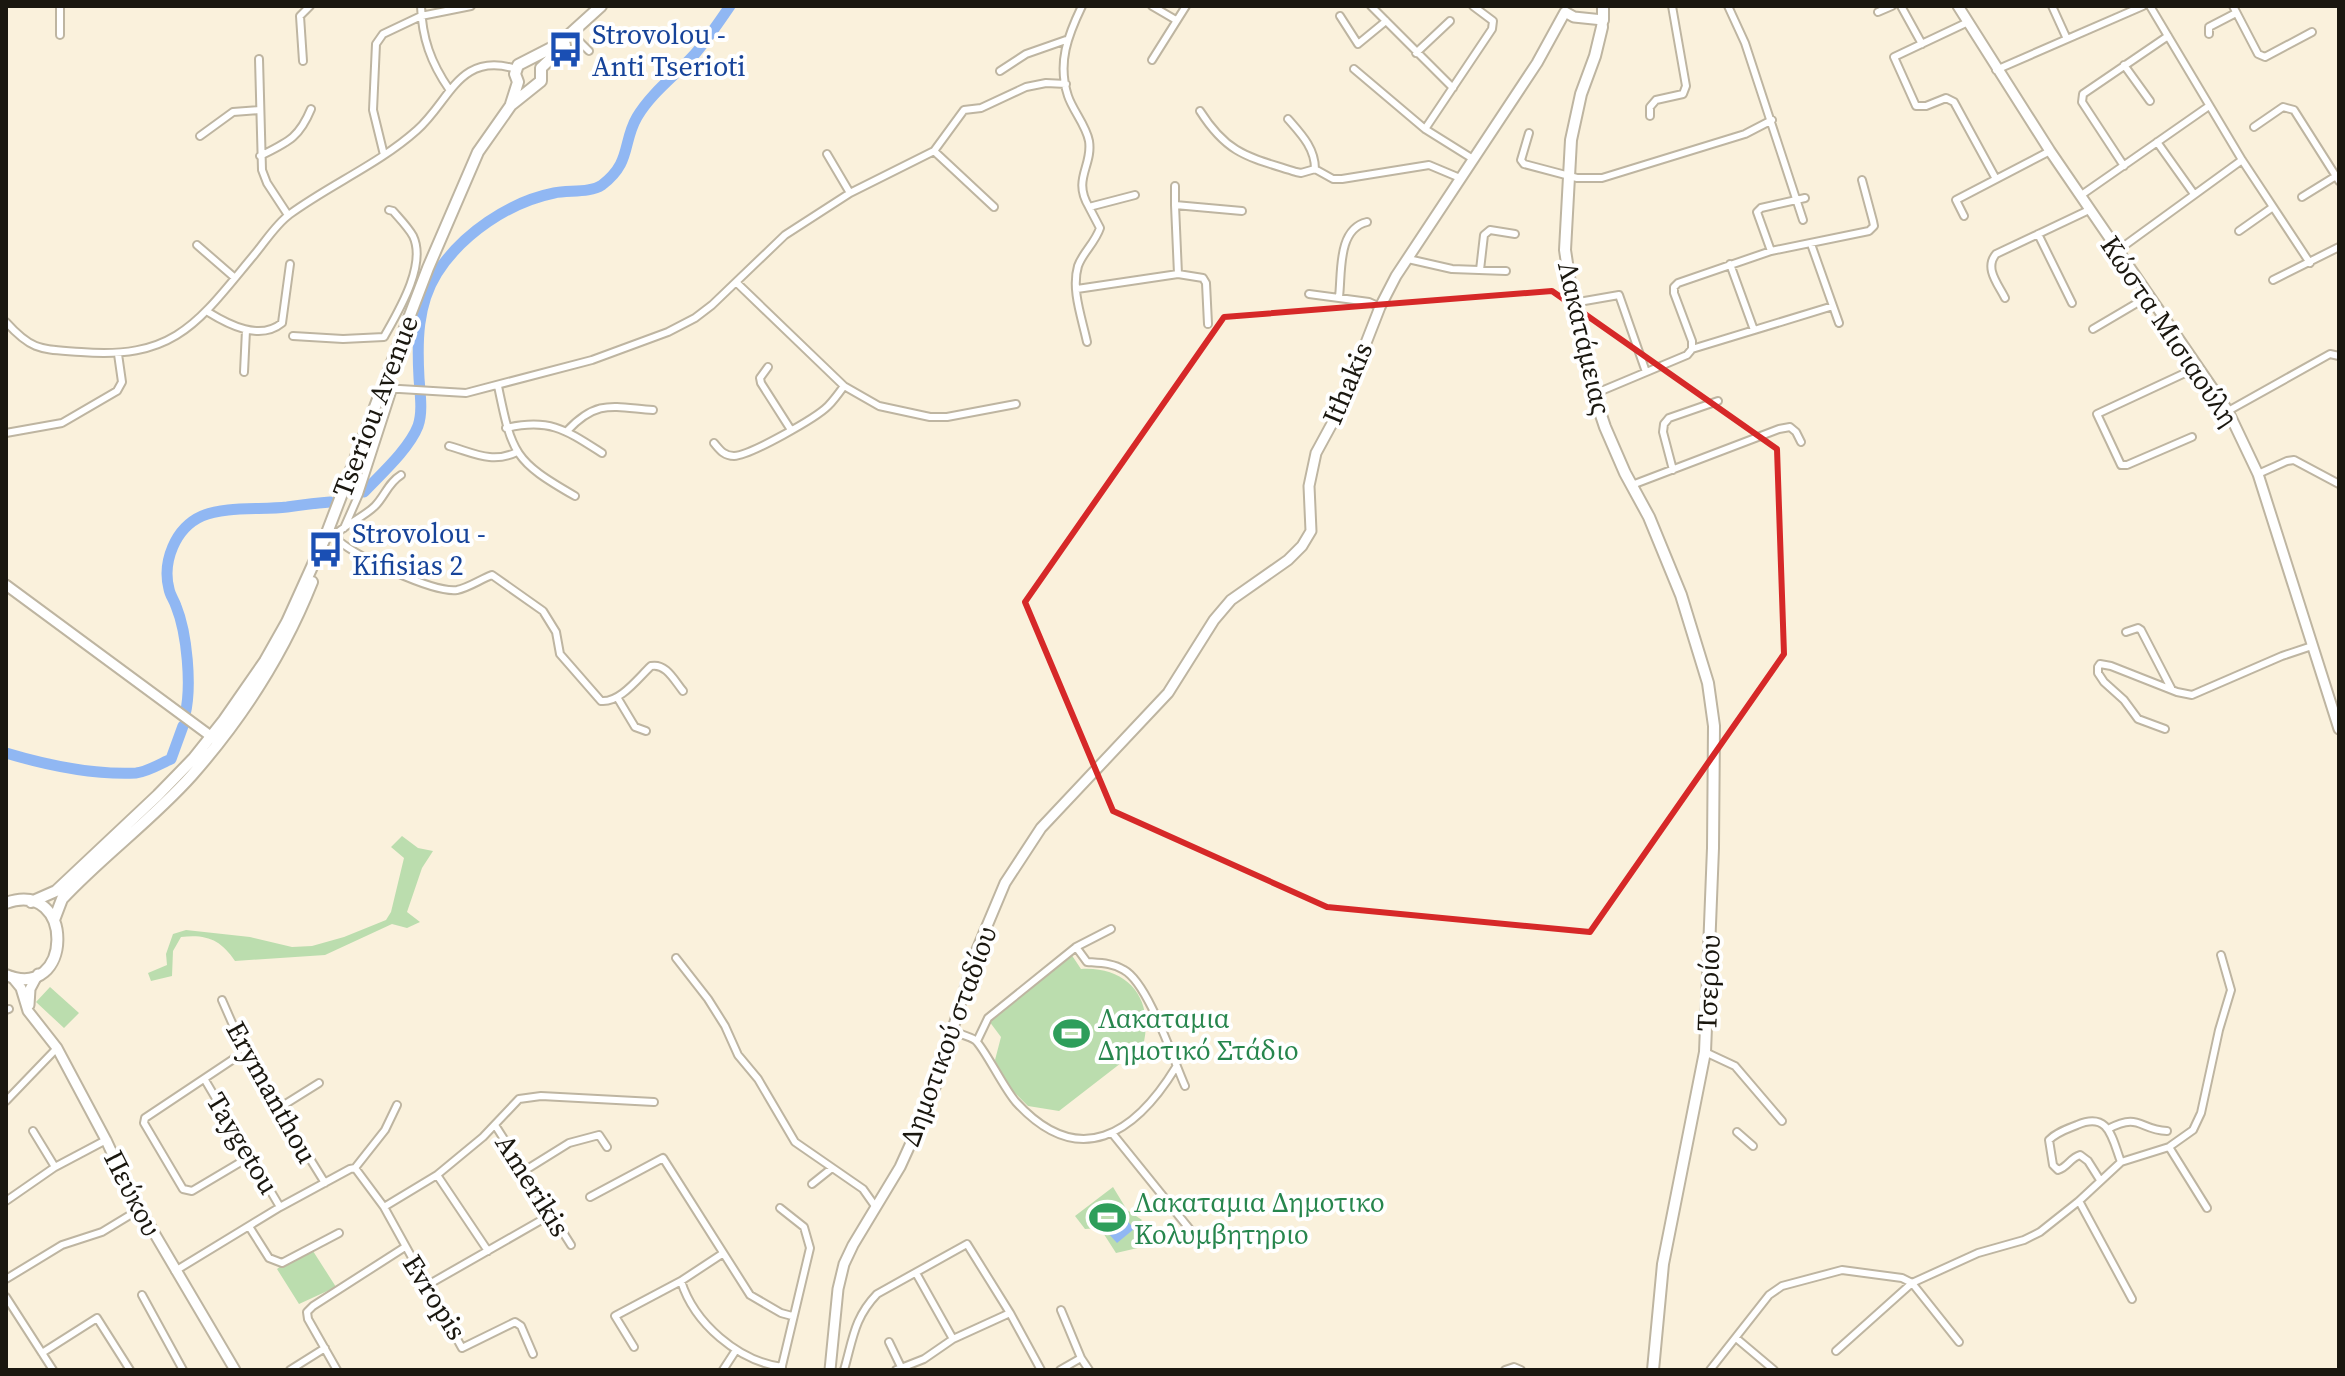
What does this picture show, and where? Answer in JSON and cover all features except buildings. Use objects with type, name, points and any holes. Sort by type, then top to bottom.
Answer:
[{"type":"main road","points":[[601,6],[559,44],[522,63],[516,69],[518,82],[530,88],[541,81],[541,68],[608,6]]},
{"type":"main road","name":"Λακατάμειας","points":[[1603,6],[1602,24],[1574,125],[1565,250],[1573,303],[1594,394],[1605,427],[1660,542],[1681,595]]},
{"type":"main road","name":"Κώστα Μισιαούλη","points":[[1958,6],[1996,70],[2089,210],[2228,411],[2258,474],[2339,729]]},
{"type":"main road","points":[[1560,9],[1574,17],[1602,24]]},
{"type":"main road","name":"Ithakis","points":[[1129,733],[1168,693],[1214,620],[1231,600],[1288,560],[1311,531],[1309,486],[1316,453],[1352,384],[1380,307],[1460,178],[1537,63],[1560,9]]},
{"type":"main road","points":[[531,61],[541,68]]},
{"type":"main road","name":"Tseriou Avenue","points":[[511,105],[518,82]]},
{"type":"main road","name":"Tseriou Avenue","points":[[31,902],[56,891],[78,872],[215,740],[272,669],[301,610],[388,388],[412,292],[478,152],[511,105],[530,88]]},
{"type":"main road","name":"Tseriou Avenue","points":[[54,920],[62,899],[191,776],[269,654],[330,536]]},
{"type":"main road","points":[[6,585],[215,740]]},
{"type":"main road","name":"Τσερίου","points":[[1653,1370],[1663,1264],[1705,1052],[1713,848],[1714,726],[1708,683],[1681,595]]},
{"type":"main road","name":"Δημοτικού σταδίου","points":[[830,1370],[838,1289],[844,1264],[900,1167],[920,1123],[936,1085],[976,952],[1005,883],[1041,828],[1129,733]]},
{"type":"main road","points":[[6,903],[31,902],[47,910],[54,920],[60,943],[57,955],[38,974],[25,978],[8,976]]},
{"type":"main road","points":[[32,1016],[29,996],[38,974]]},
{"type":"main road","name":"Πεύκου","points":[[8,976],[21,988],[32,1016],[57,1048],[140,1209],[235,1370]]},
{"type":"street","points":[[60,6],[60,35]]},
{"type":"street","points":[[303,61],[300,16],[310,6]]},
{"type":"street","points":[[421,6],[426,45],[435,70],[449,89]]},
{"type":"street","points":[[384,155],[373,110],[376,44],[383,34],[421,16],[471,6]]},
{"type":"street","points":[[1082,6],[1066,40],[1064,72],[1068,94],[1088,139],[1089,150],[1080,185],[1100,228],[1096,241],[1085,252],[1078,267],[1077,289],[1087,342]]},
{"type":"street","points":[[1152,6],[1176,20]]},
{"type":"street","points":[[1152,60],[1186,6]]},
{"type":"street","points":[[1371,6],[1453,88]]},
{"type":"street","points":[[1425,129],[1492,29],[1493,21],[1473,6]]},
{"type":"street","points":[[1650,116],[1650,107],[1656,100],[1683,94],[1686,86],[1672,6]]},
{"type":"street","points":[[1728,6],[1745,43],[1772,120],[1803,220]]},
{"type":"street","points":[[1878,12],[1892,6]]},
{"type":"street","points":[[1901,6],[1922,44]]},
{"type":"street","points":[[2052,6],[2067,39]]},
{"type":"street","points":[[1996,70],[2143,6]]},
{"type":"street","points":[[2150,6],[2242,160],[2310,263]]},
{"type":"street","points":[[2209,34],[2209,27],[2235,10],[2258,54],[2265,57],[2312,32]]},
{"type":"street","points":[[1340,16],[1358,44],[1386,21]]},
{"type":"street","points":[[1416,53],[1450,21]]},
{"type":"street","points":[[1966,23],[1894,57],[1916,106],[1950,98],[1996,179]]},
{"type":"street","points":[[2124,166],[2082,102],[2083,94],[2168,36]]},
{"type":"street","points":[[575,37],[589,51]]},
{"type":"street","points":[[1000,71],[1026,54],[1066,40]]},
{"type":"street","points":[[259,59],[260,156],[267,183],[288,215]]},
{"type":"street","points":[[2124,65],[2150,101]]},
{"type":"street","points":[[6,322],[34,347],[118,354],[148,349],[166,342],[208,312],[288,215],[384,155],[417,130],[449,89],[468,72],[483,66],[516,69]]},
{"type":"street","points":[[1354,69],[1425,129],[1473,159]]},
{"type":"street","points":[[344,528],[356,501],[388,388],[466,393],[592,360],[668,332],[695,318],[737,283],[785,235],[850,193],[934,151],[964,110],[981,108],[1026,87],[1046,83],[1066,84]]},
{"type":"street","points":[[2080,196],[2209,106]]},
{"type":"street","points":[[2254,127],[2283,107],[2289,107],[2304,123],[2338,179],[2302,197]]},
{"type":"street","points":[[260,156],[296,136],[303,129],[311,109]]},
{"type":"street","points":[[200,136],[233,112],[259,110]]},
{"type":"street","points":[[1200,111],[1217,134],[1241,154],[1301,173],[1315,169],[1333,179],[1342,179],[1429,165],[1460,178]]},
{"type":"street","points":[[1288,119],[1310,145],[1315,169]]},
{"type":"street","points":[[1529,133],[1521,160],[1524,164],[1588,178],[1616,175],[1745,134],[1772,120]]},
{"type":"street","points":[[2157,142],[2194,194]]},
{"type":"street","points":[[934,151],[994,207]]},
{"type":"street","points":[[1964,216],[1956,200],[2050,151]]},
{"type":"street","points":[[827,154],[850,193]]},
{"type":"street","points":[[2117,251],[2242,160]]},
{"type":"street","points":[[1692,349],[1674,287],[1678,283],[1771,251],[1869,231],[1874,226],[1862,180]]},
{"type":"street","points":[[1175,186],[1178,274]]},
{"type":"street","points":[[1089,207],[1135,195]]},
{"type":"street","points":[[1771,251],[1757,212],[1795,198],[1805,198]]},
{"type":"street","points":[[1175,205],[1242,211]]},
{"type":"street","points":[[2239,231],[2273,207]]},
{"type":"street","points":[[293,336],[384,337],[412,292],[417,255],[414,238],[389,210]]},
{"type":"street","points":[[2005,298],[1990,268],[1996,254],[2089,210]]},
{"type":"street","points":[[1339,297],[1345,243],[1359,224],[1367,222]]},
{"type":"street","points":[[1480,270],[1484,235],[1490,230],[1515,234]]},
{"type":"street","points":[[2038,234],[2072,303]]},
{"type":"street","points":[[1811,244],[1839,323]]},
{"type":"street","points":[[197,245],[235,278]]},
{"type":"street","points":[[2273,280],[2339,247]]},
{"type":"street","points":[[1408,259],[1452,269],[1506,271]]},
{"type":"street","points":[[208,312],[246,330],[273,330],[282,323],[290,264]]},
{"type":"street","points":[[1730,264],[1754,330]]},
{"type":"street","points":[[1077,289],[1178,274],[1203,278],[1206,283],[1208,324]]},
{"type":"street","points":[[737,283],[844,386],[879,406],[930,417],[947,417],[1016,404]]},
{"type":"street","points":[[1309,294],[1369,302],[1380,307]]},
{"type":"street","points":[[1573,303],[1619,295],[1646,372]]},
{"type":"street","points":[[2093,329],[2149,296]]},
{"type":"street","points":[[1594,394],[1687,355],[1692,349],[1833,306]]},
{"type":"street","points":[[244,372],[246,330]]},
{"type":"street","points":[[6,433],[62,423],[117,391],[122,382],[118,354]]},
{"type":"street","points":[[2228,411],[2330,354],[2339,356]]},
{"type":"street","points":[[768,367],[760,378],[761,383],[791,430]]},
{"type":"street","points":[[2192,437],[2121,465],[2097,414],[2198,367]]},
{"type":"street","points":[[498,386],[506,428],[517,452],[536,474],[575,496]]},
{"type":"street","points":[[714,443],[723,453],[733,456],[746,453],[791,430],[829,405],[844,386]]},
{"type":"street","points":[[1673,470],[1663,432],[1664,424],[1669,418],[1718,401]]},
{"type":"street","points":[[567,431],[582,416],[595,409],[653,410]]},
{"type":"street","points":[[506,428],[529,423],[548,424],[567,431],[602,453]]},
{"type":"street","points":[[1632,485],[1779,429],[1790,427],[1801,442]]},
{"type":"street","points":[[449,446],[494,459],[517,452]]},
{"type":"street","points":[[2258,474],[2294,460],[2339,484]]},
{"type":"street","points":[[401,475],[392,481],[377,504],[358,521],[330,536],[370,562],[442,589],[457,590],[492,575],[502,580],[543,611],[553,625],[560,654],[601,701],[609,702],[617,697],[651,666],[658,665],[666,669],[683,691]]},
{"type":"street","points":[[2126,632],[2141,630],[2171,688]]},
{"type":"street","points":[[2165,729],[2138,719],[2124,700],[2104,682],[2098,673],[2100,664],[2192,695],[2312,646]]},
{"type":"street","points":[[617,697],[635,727],[646,731]]},
{"type":"street","points":[[977,1041],[988,1018],[1076,947],[1111,929]]},
{"type":"street","points":[[1076,947],[1087,962],[1109,963],[1125,970],[1141,984],[1185,1086]]},
{"type":"street","points":[[1836,1351],[1912,1283],[1978,1253],[2024,1240],[2040,1232],[2121,1162],[2169,1147],[2193,1130],[2201,1113],[2231,990],[2221,955]]},
{"type":"street","points":[[676,958],[708,999],[738,1055],[758,1079],[795,1142],[863,1189],[875,1206]]},
{"type":"street","name":"Erymanthou","points":[[222,1000],[247,1057],[325,1183]]},
{"type":"street","points":[[953,1031],[977,1041],[1016,1102],[1042,1124],[1075,1140],[1091,1140],[1112,1133],[1132,1121],[1150,1104],[1176,1067]]},
{"type":"street","points":[[6,1101],[57,1048]]},
{"type":"street","points":[[1705,1052],[1735,1066],[1782,1121]]},
{"type":"street","points":[[247,1057],[238,1056],[145,1118],[144,1123],[183,1189],[192,1191],[251,1156]]},
{"type":"street","name":"Taygetou","points":[[205,1080],[280,1207]]},
{"type":"street","points":[[279,1108],[319,1083]]},
{"type":"street","points":[[384,1207],[437,1175],[495,1125],[519,1099],[541,1096],[654,1102]]},
{"type":"street","points":[[175,1271],[280,1207],[355,1168],[385,1130],[397,1105]]},
{"type":"street","points":[[2100,1180],[2088,1161],[2080,1155],[2074,1157],[2065,1168],[2058,1170],[2053,1165],[2049,1140],[2054,1134],[2090,1119],[2100,1121],[2108,1129],[2121,1162]]},
{"type":"street","points":[[2108,1129],[2123,1121],[2140,1121],[2153,1131],[2167,1131]]},
{"type":"street","name":"Amerikis","points":[[495,1125],[571,1245]]},
{"type":"street","points":[[33,1131],[55,1167]]},
{"type":"street","points":[[1737,1132],[1753,1146]]},
{"type":"street","points":[[1112,1133],[1200,1242]]},
{"type":"street","points":[[524,1171],[569,1143],[599,1135],[607,1147]]},
{"type":"street","points":[[6,1201],[55,1167],[106,1140]]},
{"type":"street","points":[[2169,1147],[2207,1208]]},
{"type":"street","points":[[590,1197],[663,1158],[750,1295],[792,1316]]},
{"type":"street","name":"Evropis","points":[[355,1168],[384,1207],[462,1348],[515,1322],[521,1326],[533,1354]]},
{"type":"street","points":[[812,1184],[832,1168]]},
{"type":"street","points":[[437,1175],[488,1251]]},
{"type":"street","points":[[2079,1201],[2132,1299]]},
{"type":"street","points":[[681,1281],[709,1328],[736,1350],[781,1368],[810,1248],[804,1227],[780,1208]]},
{"type":"street","points":[[6,1279],[62,1245],[102,1232],[140,1209]]},
{"type":"street","points":[[426,1286],[552,1214]]},
{"type":"street","points":[[250,1228],[269,1258],[282,1263],[339,1233]]},
{"type":"street","points":[[844,1370],[860,1314],[877,1294],[967,1244],[1041,1370]]},
{"type":"street","points":[[337,1370],[307,1312],[405,1247]]},
{"type":"street","points":[[634,1347],[615,1316],[681,1281],[722,1254]]},
{"type":"street","points":[[1710,1370],[1769,1295],[1782,1286],[1842,1270],[1902,1278],[1912,1283],[1959,1342]]},
{"type":"street","points":[[916,1273],[953,1339]]},
{"type":"street","points":[[142,1295],[183,1370]]},
{"type":"street","points":[[6,1297],[53,1370]]},
{"type":"street","points":[[1061,1310],[1089,1370]]},
{"type":"street","points":[[889,1342],[898,1369],[924,1359],[953,1339],[1010,1313]]},
{"type":"street","points":[[42,1353],[97,1318],[130,1370]]},
{"type":"street","points":[[1736,1338],[1774,1370]]},
{"type":"street","points":[[290,1370],[325,1348]]},
{"type":"street","points":[[723,1370],[736,1350]]},
{"type":"street","points":[[1060,1370],[1081,1358]]},
{"type":"street","points":[[924,1359],[929,1370]]},
{"type":"street","points":[[1505,1370],[1512,1367],[1521,1370]]},
{"type":"highlighted area","points":[[1552,291],[1777,449],[1784,654],[1590,932],[1327,907],[1113,811],[1025,602],[1224,317]]},
{"type":"green space","points":[[402,836],[418,848],[433,851],[422,868],[407,912],[420,922],[407,928],[392,924],[325,955],[235,961],[219,943],[198,937],[181,937],[173,951],[172,976],[151,981],[148,973],[167,965],[166,954],[173,934],[186,930],[250,937],[292,947],[312,946],[386,920],[391,912],[404,858],[391,847]]},
{"type":"green space","name":"Λακαταμια Δημοτικό Στάδιο","points":[[1071,954],[1081,969],[1112,973],[1134,989],[1145,1014],[1143,1046],[1059,1111],[1028,1106],[1006,1084],[995,1060],[1001,1037],[989,1021]]},
{"type":"green space","points":[[50,987],[79,1013],[64,1028],[36,1002]]},
{"type":"green space","name":"Λακαταμια Δημοτικο Κολυμβητηριο","points":[[1113,1187],[1127,1210],[1142,1220],[1138,1224],[1155,1244],[1116,1253],[1100,1228],[1085,1229],[1075,1216]]},
{"type":"green space","points":[[313,1251],[336,1287],[299,1304],[277,1269]]},
{"type":"water","points":[[1125,1218],[1134,1229],[1117,1243],[1107,1232]]},
{"type":"waterway","points":[[364,492],[401,452],[420,421],[418,364],[422,311],[430,285],[447,259],[473,233],[520,204],[554,193],[597,188],[612,177],[622,160],[632,126],[643,108],[694,55],[730,6]]},
{"type":"waterway","points":[[185,715],[188,690],[186,645],[167,579],[169,557],[178,537],[193,521],[211,513],[330,502]]},
{"type":"waterway","points":[[6,753],[70,768],[136,773],[171,759],[183,726]]},
{"type":"place","name":"Strovolou - Anti Tserioti","points":[[566,50]]},
{"type":"place","name":"Strovolou - Kifisias 2","points":[[326,549]]},
{"type":"place","name":"Λακαταμια Δημοτικό Στάδιο","points":[[1072,1034]]},
{"type":"place","name":"Λακαταμια Δημοτικο Κολυμβητηριο","points":[[1108,1218]]}]
